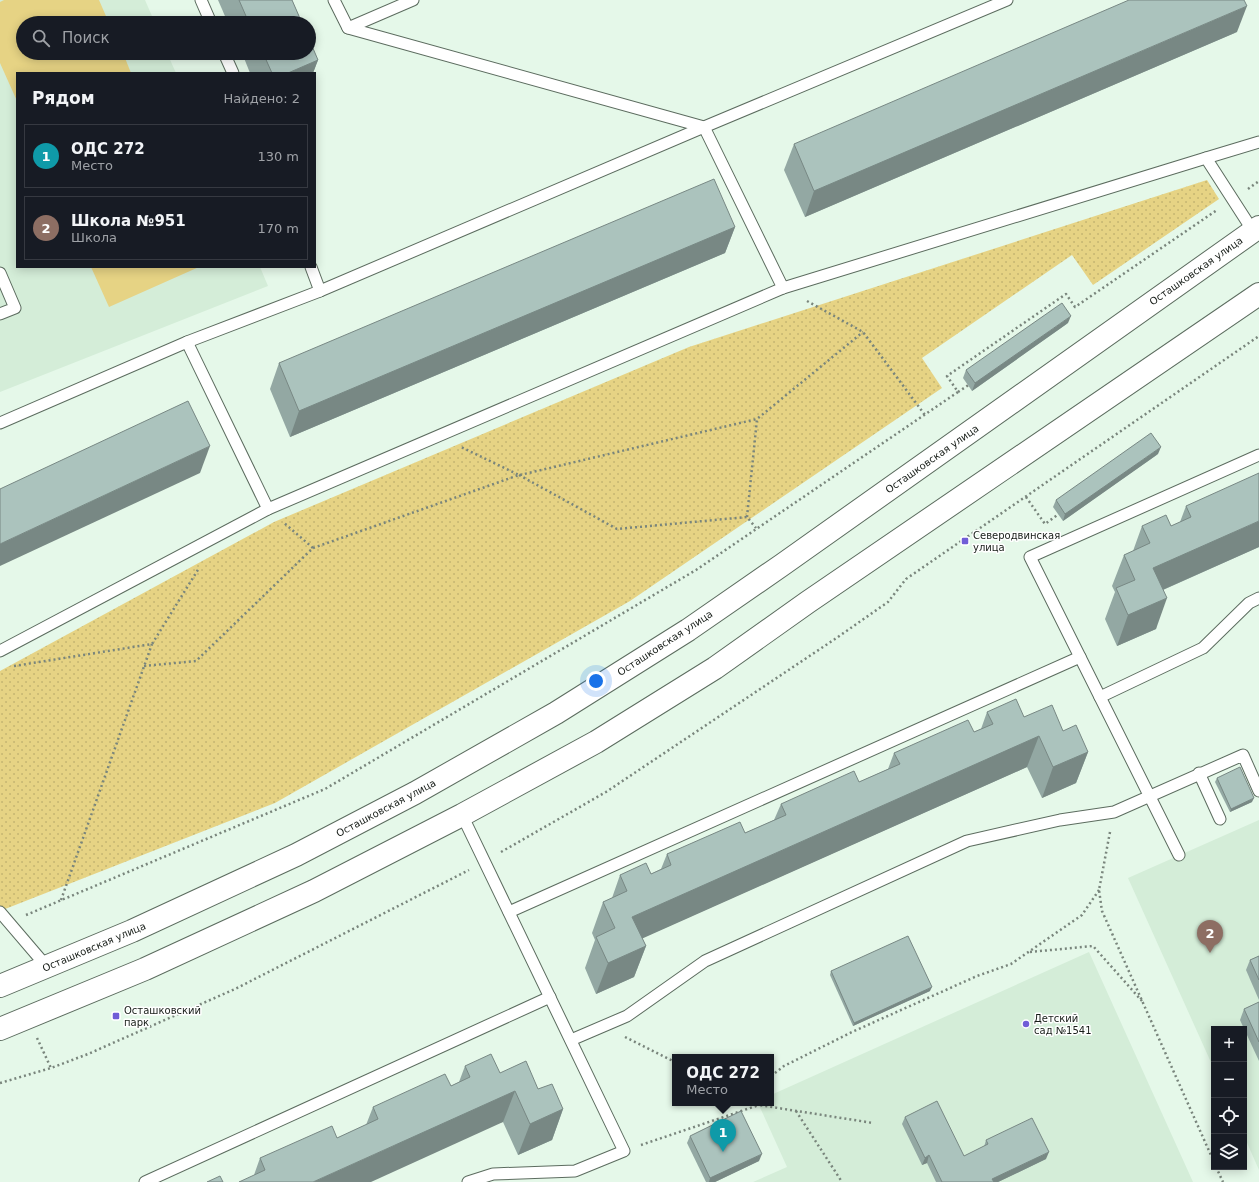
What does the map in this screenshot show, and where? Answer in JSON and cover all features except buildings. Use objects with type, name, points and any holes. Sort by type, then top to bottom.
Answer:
[{"type":"main road","name":"Осташковская улица","points":[[0,986],[132,931],[296,855],[415,793],[556,713],[688,630],[1256,229]]},
{"type":"main road","points":[[0,1029],[145,969],[314,891],[462,815],[596,742],[715,668],[808,602],[1259,294]]},
{"type":"lane","points":[[201,0],[208,16]]},
{"type":"lane","points":[[334,0],[348,28],[704,127],[783,288]]},
{"type":"lane","points":[[348,28],[413,0]]},
{"type":"lane","points":[[0,423],[187,342],[320,291],[704,127],[1007,0]]},
{"type":"lane","points":[[227,60],[233,72]]},
{"type":"lane","points":[[0,651],[268,509],[783,288],[1259,142]]},
{"type":"lane","points":[[1206,158],[1233,199],[1256,229]]},
{"type":"lane","points":[[311,268],[320,291]]},
{"type":"lane","points":[[0,273],[15,308],[0,314]]},
{"type":"lane","points":[[187,342],[268,509]]},
{"type":"lane","points":[[1178,855],[1030,558],[1259,455]]},
{"type":"lane","points":[[1100,697],[1203,648],[1249,603],[1259,598]]},
{"type":"lane","points":[[509,912],[1080,657]]},
{"type":"lane","points":[[571,1040],[627,1016],[705,961],[967,841],[1060,820],[1114,812],[1243,754],[1259,791]]},
{"type":"lane","points":[[1199,773],[1220,819]]},
{"type":"lane","points":[[462,815],[624,1151],[575,1171],[493,1174],[468,1182]]},
{"type":"lane","points":[[0,912],[47,967]]},
{"type":"lane","points":[[145,1182],[550,997]]},
{"type":"path","points":[[958,392],[946,376],[1066,294],[1075,307],[1233,199]]},
{"type":"path","points":[[783,288],[863,332],[925,415]]},
{"type":"path","points":[[144,666],[196,661],[313,548],[519,475],[757,419],[863,332]]},
{"type":"path","points":[[0,1082],[51,1068],[88,1054],[235,989],[485,862],[606,792],[888,602],[906,579],[1259,336]]},
{"type":"path","points":[[9,922],[325,789],[696,570],[975,380]]},
{"type":"path","points":[[756,528],[747,518],[757,419]]},
{"type":"path","points":[[438,436],[519,475],[617,529],[747,518]]},
{"type":"path","points":[[1026,497],[1045,524],[1064,510]]},
{"type":"path","points":[[268,509],[313,548]]},
{"type":"path","points":[[60,900],[152,644],[219,535]]},
{"type":"path","points":[[8,667],[152,644]]},
{"type":"path","points":[[1114,812],[1099,890],[1102,911],[1211,1155]]},
{"type":"path","points":[[774,1074],[784,1066],[852,1032],[977,976],[1012,964],[1082,915],[1099,890]]},
{"type":"path","points":[[1030,952],[1093,946],[1144,1003]]},
{"type":"path","points":[[604,1026],[672,1060]]},
{"type":"path","points":[[624,1151],[752,1106]]},
{"type":"path","points":[[771,1106],[872,1123]]},
{"type":"path","points":[[796,1110],[842,1182]]},
{"type":"path","points":[[1217,1170],[1223,1182]]},
{"type":"shaded area","points":[[0,0],[145,0],[152,16],[16,16],[16,60],[170,60],[176,72],[16,72],[16,268],[260,268],[268,286],[0,392]]},
{"type":"shaded area","points":[[4,0],[99,0],[106,16],[16,16],[16,60],[126,60],[131,72],[16,72],[16,99],[0,63],[0,2]]},
{"type":"shaded area","points":[[1207,180],[1219,199],[1093,285],[1072,255],[922,358],[942,388],[630,601],[275,803],[0,911],[0,671],[274,522],[689,347]]},
{"type":"shaded area","points":[[91,268],[197,268],[109,307]]},
{"type":"shaded area","points":[[1259,820],[1259,1170],[1247,1143],[1247,1026],[1211,1026],[1211,1062],[1128,878]]},
{"type":"shaded area","name":"Детский сад №1541","points":[[1089,952],[1193,1182],[753,1182],[787,1167],[759,1106],[774,1106],[774,1094]]},
{"type":"place","name":"Северодвинская улица","points":[[965,541]]},
{"type":"place","name":"Школа №951","points":[[1210,953]]},
{"type":"place","name":"Осташковский парк","points":[[116,1016]]},
{"type":"place","name":"Детский сад №1541","points":[[1026,1024]]},
{"type":"place","name":"ОДС 272","points":[[723,1152]]}]
